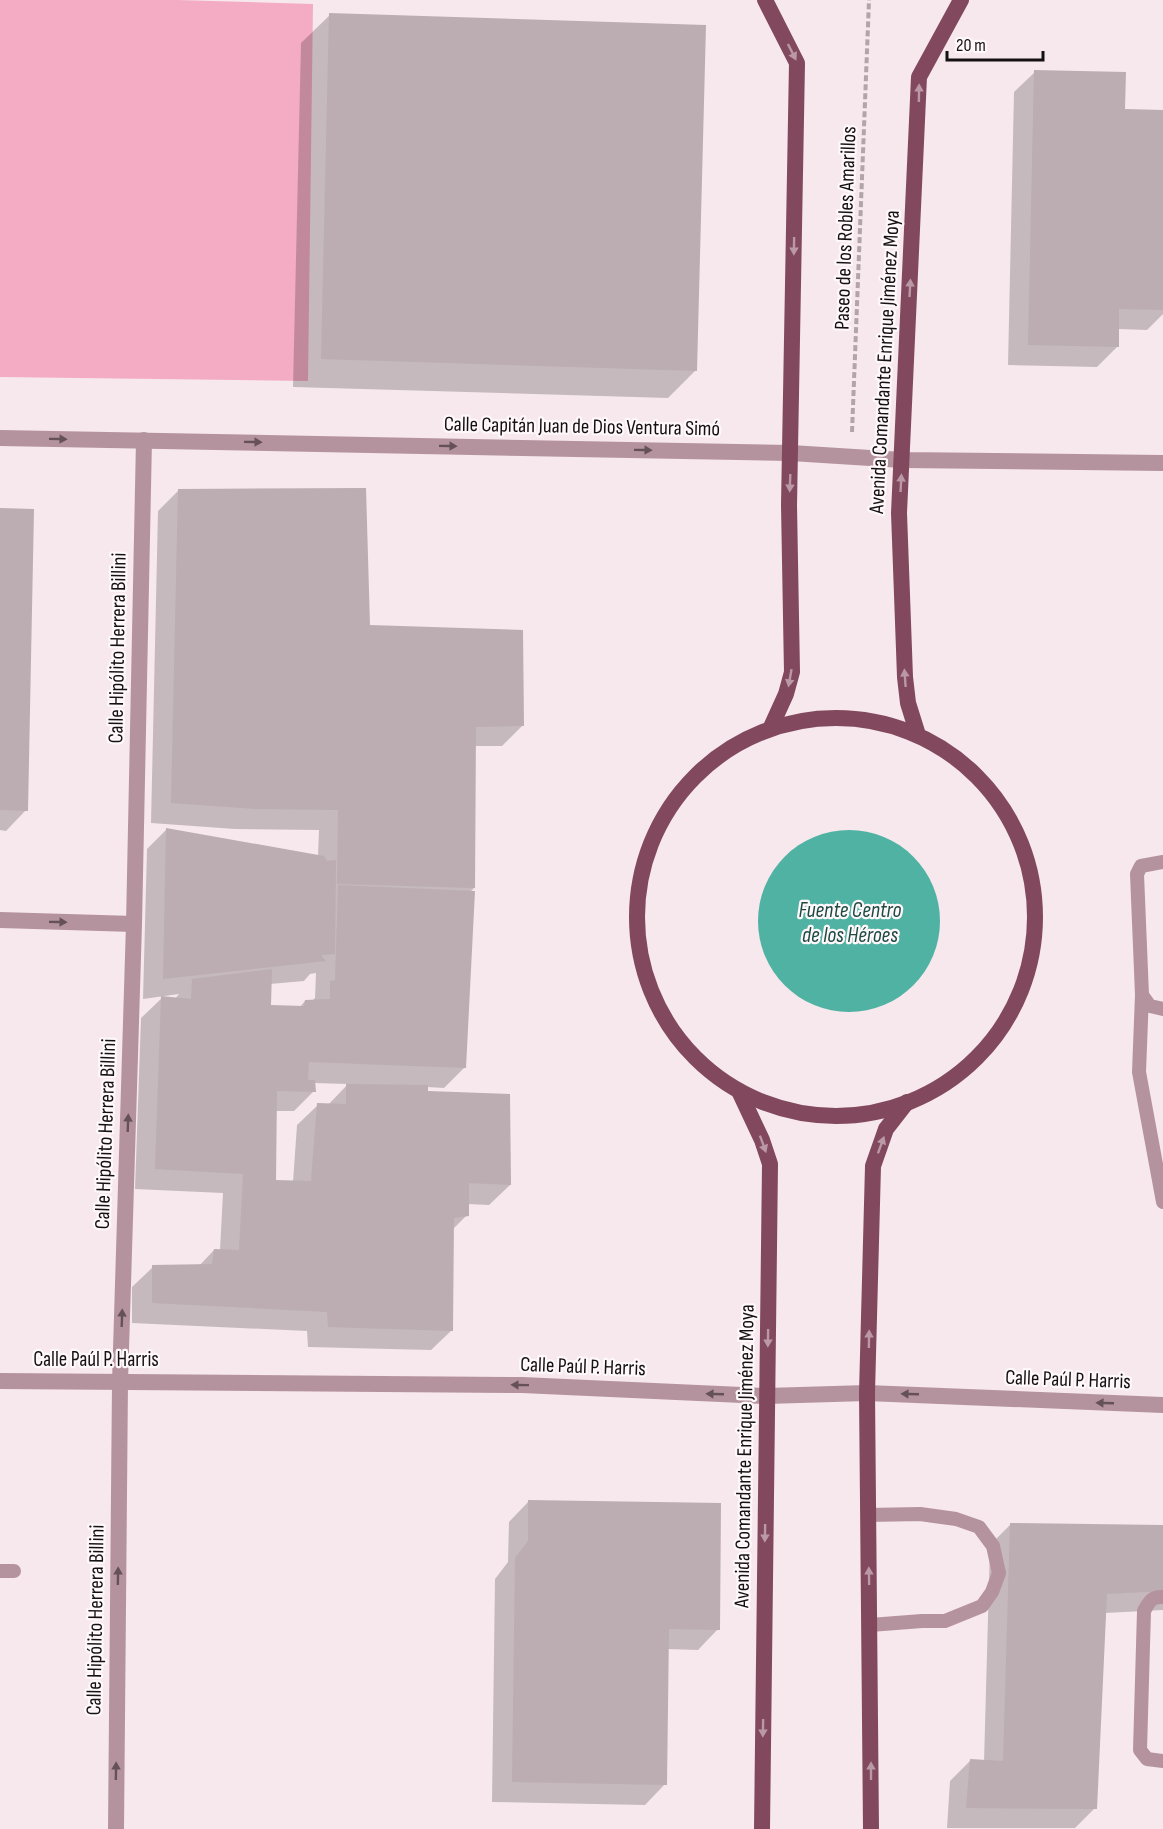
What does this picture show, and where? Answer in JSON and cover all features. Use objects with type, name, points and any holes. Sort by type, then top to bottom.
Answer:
[{"type":"main road","points":[[765,0],[797,63],[789,505],[792,672],[786,694],[771,727]]},
{"type":"main road","name":"Avenida Comandante Enrique Jiménez Moya","points":[[918,735],[908,704],[905,677],[899,513],[920,77],[961,0]]},
{"type":"main road","points":[[841,717],[874,721],[918,735],[964,764],[999,801],[1023,845],[1035,894],[1034,944],[1022,993],[997,1036],[963,1072],[920,1099],[872,1113],[822,1116],[779,1108],[739,1091],[699,1061],[667,1023],[646,978],[636,929],[639,879],[654,832],[680,790],[716,756],[771,727],[807,719],[841,717]]},
{"type":"main road","name":"Avenida Comandante Enrique Jiménez Moya","points":[[739,1091],[762,1140],[770,1164],[762,1829]]},
{"type":"main road","points":[[871,1829],[867,1393],[873,1166],[886,1129],[907,1102]]},
{"type":"street","name":"Calle Capitán Juan de Dios Ventura Simó","points":[[0,438],[791,453],[902,460],[1163,464]]},
{"type":"street","name":"Calle Hipólito Herrera Billini","points":[[116,1829],[120,1382],[134,924],[144,440]]},
{"type":"street","points":[[0,920],[134,924]]},
{"type":"street","name":"Calle Paúl P. Harris","points":[[0,1381],[522,1385],[766,1396],[867,1393],[1163,1405]]},
{"type":"lane","points":[[1163,862],[1141,866],[1137,874],[1142,995],[1139,1072],[1163,1202]]},
{"type":"lane","points":[[1142,995],[1150,1006],[1163,1009]]},
{"type":"lane","points":[[868,1515],[920,1514],[956,1518],[979,1527],[993,1546],[999,1573],[992,1592],[982,1606],[945,1621],[870,1625]]},
{"type":"lane","points":[[1163,1597],[1156,1597],[1149,1601],[1144,1611],[1140,1750],[1147,1759],[1163,1761]]},
{"type":"path","name":"Paseo de los Robles Amarillos","points":[[851,456],[869,0]]},
{"type":"shaded area","points":[[0,0],[177,0],[313,4],[308,381],[0,377]]},
{"type":"water","name":"Fuente Centro de los Héroes","points":[[849,830],[867,831],[884,837],[900,845],[914,856],[925,870],[933,886],[939,903],[939,939],[933,956],[925,972],[914,986],[900,997],[884,1005],[867,1011],[849,1012],[831,1011],[814,1005],[798,997],[784,986],[773,972],[765,956],[759,939],[758,921],[759,903],[765,886],[773,870],[784,856],[798,845],[814,837],[831,831]]},
{"type":"building","points":[[329,13],[706,25],[697,371],[321,359]]},
{"type":"building","points":[[1034,70],[1126,72],[1125,109],[1163,110],[1163,310],[1119,309],[1119,347],[1028,345]]},
{"type":"building","points":[[366,488],[370,625],[523,630],[524,726],[476,727],[475,888],[337,884],[338,810],[256,809],[171,803],[178,489]]},
{"type":"building","points":[[0,508],[34,509],[28,811],[0,810]]},
{"type":"building","points":[[166,828],[324,856],[327,861],[336,860],[335,954],[321,955],[326,961],[163,979]]},
{"type":"building","points":[[338,885],[475,891],[466,1068],[309,1062],[308,1080],[315,1080],[316,1092],[277,1091],[276,1180],[311,1181],[317,1103],[346,1104],[346,1084],[428,1085],[428,1091],[510,1094],[511,1185],[469,1183],[469,1216],[454,1218],[453,1331],[328,1327],[327,1312],[152,1303],[152,1265],[212,1264],[214,1249],[239,1250],[243,1174],[155,1169],[161,996],[191,999],[192,979],[272,969],[271,1005],[304,1006],[305,1000],[330,999],[330,981],[335,980]]},
{"type":"building","points":[[528,1500],[721,1503],[720,1630],[669,1629],[667,1785],[512,1782],[515,1558],[528,1541]]},
{"type":"building","points":[[1010,1523],[1163,1525],[1163,1591],[1107,1594],[1097,1809],[966,1808],[970,1759],[1003,1761]]}]
